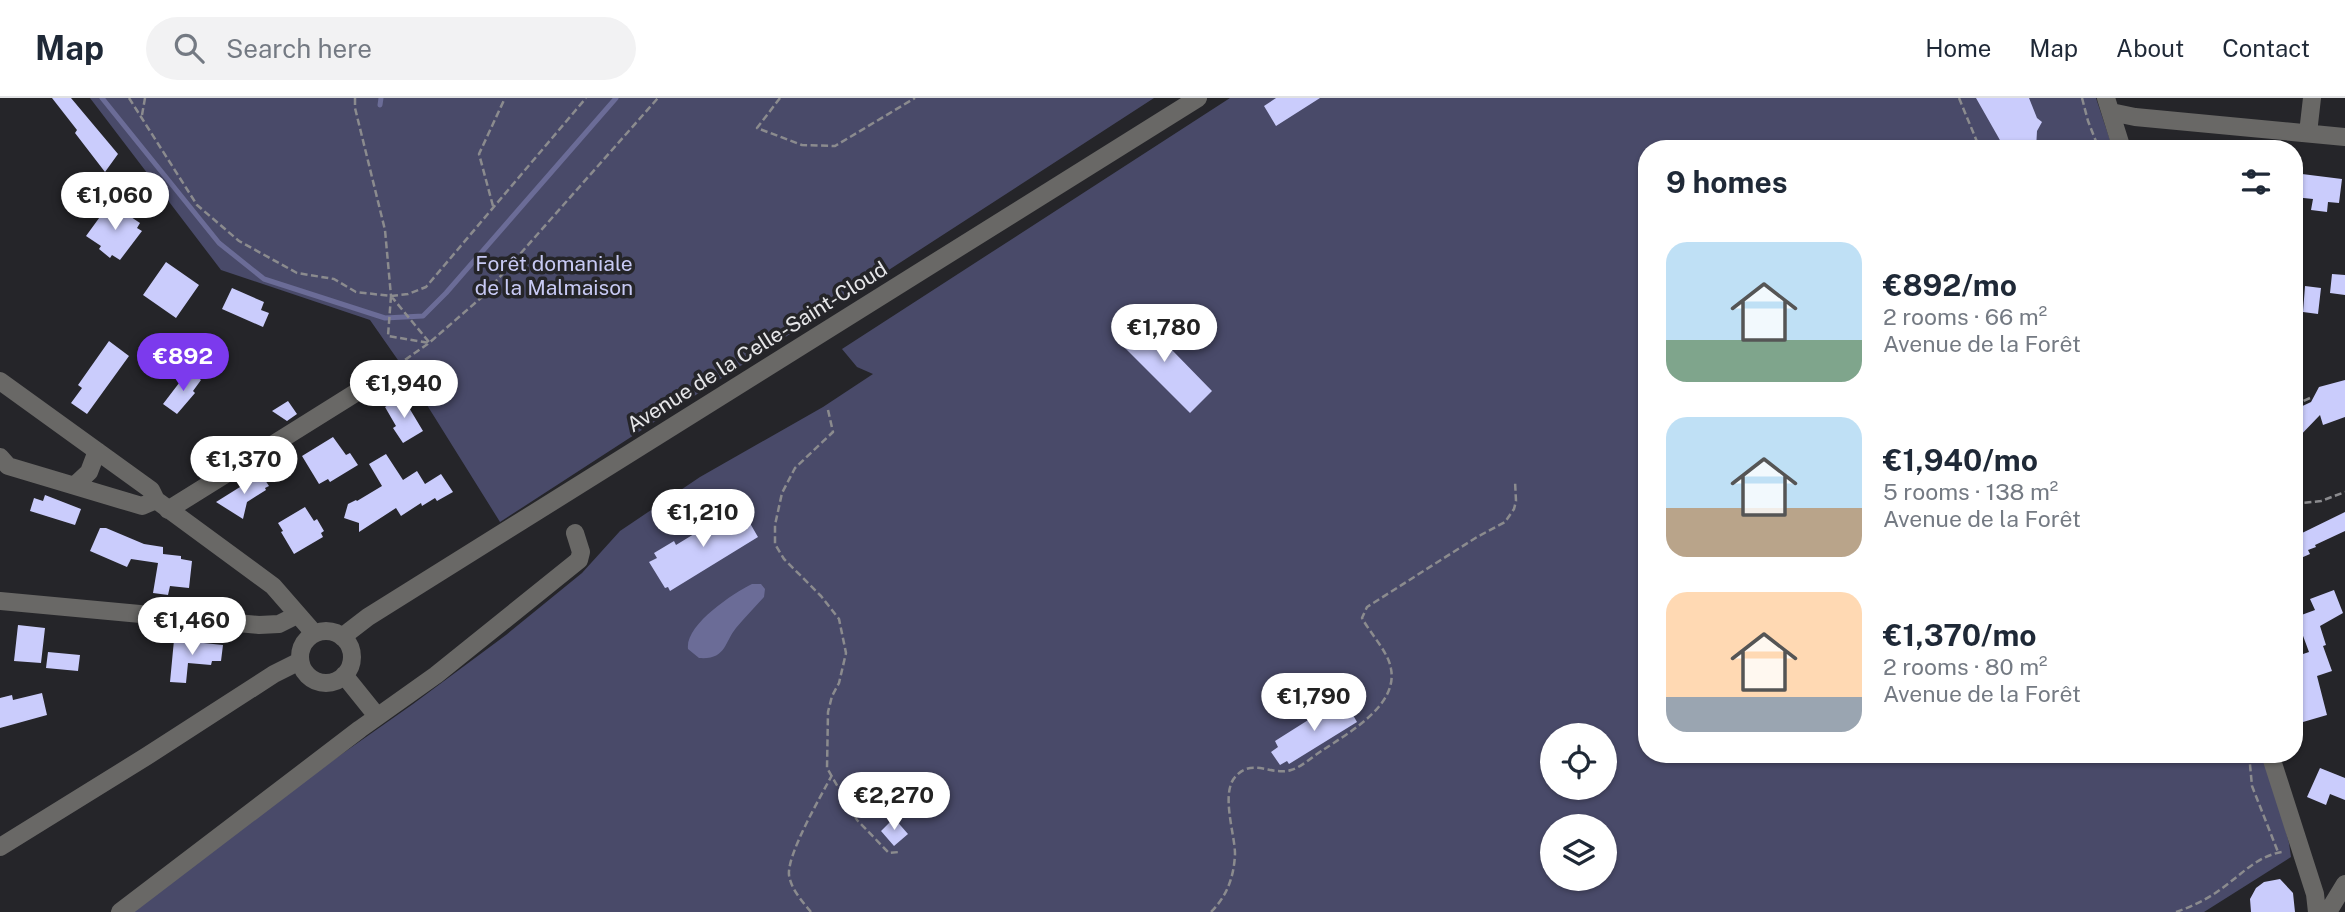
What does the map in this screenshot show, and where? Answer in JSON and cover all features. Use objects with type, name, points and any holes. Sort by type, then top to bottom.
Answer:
[{"type":"street","name":"Avenue de la Celle-Saint-Cloud","points":[[342,636],[368,617],[1198,98]]},
{"type":"street","points":[[2308,133],[2312,98]]},
{"type":"street","points":[[2108,105],[2135,117],[2345,137]]},
{"type":"street","points":[[2108,105],[2119,140]]},
{"type":"street","points":[[0,381],[151,490],[162,505],[273,586],[314,633]]},
{"type":"street","points":[[0,457],[8,466],[142,506],[162,505],[373,382]]},
{"type":"street","points":[[70,484],[89,472],[97,451]]},
{"type":"street","points":[[120,912],[377,716],[436,675],[579,560],[581,552],[575,533]]},
{"type":"street","points":[[0,601],[259,625],[279,624],[297,615]]},
{"type":"street","points":[[324,631],[342,636],[352,655],[350,666],[344,675],[335,681],[324,683],[304,672],[300,661],[306,640],[314,633],[324,631]]},
{"type":"street","points":[[0,847],[274,674],[300,661]]},
{"type":"street","points":[[344,675],[377,716]]},
{"type":"street","points":[[2273,763],[2315,894],[2317,912]]},
{"type":"street","points":[[2328,912],[2345,884]]},
{"type":"path","points":[[129,98],[197,205],[239,241],[297,273],[334,279],[356,292],[391,296],[408,294],[426,286],[586,98]]},
{"type":"path","points":[[142,115],[145,98]]},
{"type":"path","points":[[355,98],[355,108],[385,230],[391,296],[388,336],[429,343]]},
{"type":"path","points":[[493,206],[479,154],[505,98]]},
{"type":"path","points":[[373,382],[429,343],[482,297],[658,98]]},
{"type":"path","points":[[780,98],[757,128],[802,145],[835,146],[915,98]]},
{"type":"path","points":[[1959,98],[1976,140]]},
{"type":"path","points":[[2082,98],[2095,140]]},
{"type":"path","points":[[391,296],[429,343]]},
{"type":"path","points":[[2303,401],[2310,398]]},
{"type":"path","points":[[828,410],[833,432],[795,468],[782,493],[775,524],[775,544],[784,559],[821,596],[839,619],[843,629],[846,653],[828,712],[827,768],[857,820],[888,853],[899,852]]},
{"type":"path","points":[[1211,912],[1223,900],[1231,879],[1235,853],[1229,790],[1235,776],[1248,768],[1260,767],[1276,772],[1292,770],[1370,718],[1390,685],[1391,668],[1362,618],[1367,607],[1505,522],[1516,501],[1515,481]]},
{"type":"path","points":[[2303,503],[2321,501],[2345,492]]},
{"type":"path","points":[[2176,912],[2219,891],[2255,863],[2278,852],[2252,786],[2250,763]]},
{"type":"path","points":[[811,912],[796,894],[789,874],[791,861],[806,824],[831,775]]},
{"type":"green space","name":"Forêt domaniale de la Malmaison","points":[[90,98],[1154,98],[500,522],[407,373],[370,320],[221,270]]},
{"type":"green space","points":[[1230,98],[2096,98],[2110,140],[1638,140],[1638,763],[2268,763],[2291,857],[2204,912],[117,912],[413,704],[506,635],[582,573],[620,531],[700,477],[823,407],[873,374],[857,367],[842,349]]},
{"type":"shaded area","points":[[752,584],[761,584],[765,589],[764,597],[736,628],[723,649],[714,656],[699,658],[688,649],[694,630],[711,611]]},
{"type":"building","points":[[52,98],[71,98],[118,154],[105,172],[75,133],[77,130]]},
{"type":"building","points":[[1276,98],[1320,98],[1276,126],[1264,106]]},
{"type":"building","points":[[1976,98],[2029,98],[2037,118],[2042,122],[2037,131],[2036,140],[2000,140]]},
{"type":"building","points":[[2303,174],[2342,179],[2339,203],[2328,202],[2327,212],[2311,210],[2313,199],[2303,198]]},
{"type":"building","points":[[110,203],[140,223],[137,228],[142,231],[120,260],[112,255],[110,258],[99,249],[101,246],[86,236]]},
{"type":"building","points":[[166,262],[199,285],[176,318],[143,295]]},
{"type":"building","points":[[2332,274],[2345,275],[2345,295],[2330,293]]},
{"type":"building","points":[[2305,286],[2321,288],[2318,314],[2303,312]]},
{"type":"building","points":[[232,288],[264,302],[261,310],[269,313],[263,327],[222,309]]},
{"type":"building","points":[[1133,310],[1212,391],[1190,413],[1121,344],[1133,332],[1123,321]]},
{"type":"building","points":[[109,341],[129,356],[87,414],[71,403],[82,388],[78,385]]},
{"type":"building","points":[[189,370],[201,380],[193,391],[195,393],[177,414],[163,404]]},
{"type":"building","points":[[2345,380],[2345,417],[2323,425],[2320,415],[2303,433],[2303,406],[2311,402],[2319,387]]},
{"type":"building","points":[[402,396],[423,431],[403,443],[393,428],[396,426],[385,407]]},
{"type":"building","points":[[288,401],[297,414],[287,421],[272,411]]},
{"type":"building","points":[[333,437],[346,455],[350,453],[358,465],[330,482],[328,479],[319,484],[302,456]]},
{"type":"building","points":[[386,454],[403,480],[417,471],[425,484],[441,474],[453,492],[437,501],[435,498],[422,506],[421,503],[401,516],[396,508],[359,532],[359,523],[344,518],[348,504],[382,486],[369,464]]},
{"type":"building","points":[[261,474],[269,486],[247,502],[243,519],[216,502]]},
{"type":"building","points":[[45,495],[81,509],[75,525],[30,511],[34,498],[43,501]]},
{"type":"building","points":[[740,506],[758,537],[670,591],[668,587],[665,588],[649,562],[657,558],[654,553],[674,541],[676,545]]},
{"type":"building","points":[[305,507],[314,521],[317,519],[324,531],[321,533],[323,537],[294,554],[278,523]]},
{"type":"building","points":[[2345,512],[2345,531],[2315,545],[2316,547],[2308,550],[2310,554],[2303,557],[2303,533]]},
{"type":"building","points":[[100,528],[144,544],[163,547],[163,554],[181,556],[181,559],[192,561],[189,588],[170,586],[168,595],[153,593],[158,563],[131,559],[127,567],[90,551]]},
{"type":"building","points":[[2334,590],[2343,613],[2320,626],[2326,645],[2323,646],[2332,671],[2317,676],[2327,715],[2303,722],[2303,654],[2309,652],[2303,636],[2303,614],[2315,610],[2310,599]]},
{"type":"building","points":[[18,625],[45,628],[41,663],[14,661]]},
{"type":"building","points":[[174,640],[223,645],[221,661],[212,661],[211,665],[188,663],[186,683],[170,682]]},
{"type":"building","points":[[48,652],[80,655],[78,671],[46,668]]},
{"type":"building","points":[[42,693],[47,715],[0,728],[0,698],[12,695],[13,700]]},
{"type":"building","points":[[1343,698],[1357,722],[1289,764],[1287,761],[1280,765],[1271,752],[1278,747],[1275,741]]},
{"type":"building","points":[[2320,768],[2345,778],[2345,800],[2330,794],[2326,805],[2307,797]]},
{"type":"building","points":[[894,818],[908,834],[894,846],[881,831]]},
{"type":"building","points":[[2280,879],[2293,893],[2295,912],[2251,912],[2250,899],[2256,888],[2264,882]]},
{"type":"waterway","points":[[102,98],[219,243],[264,279],[385,318],[423,316],[616,98]]},
{"type":"waterway","points":[[380,105],[381,98]]}]
